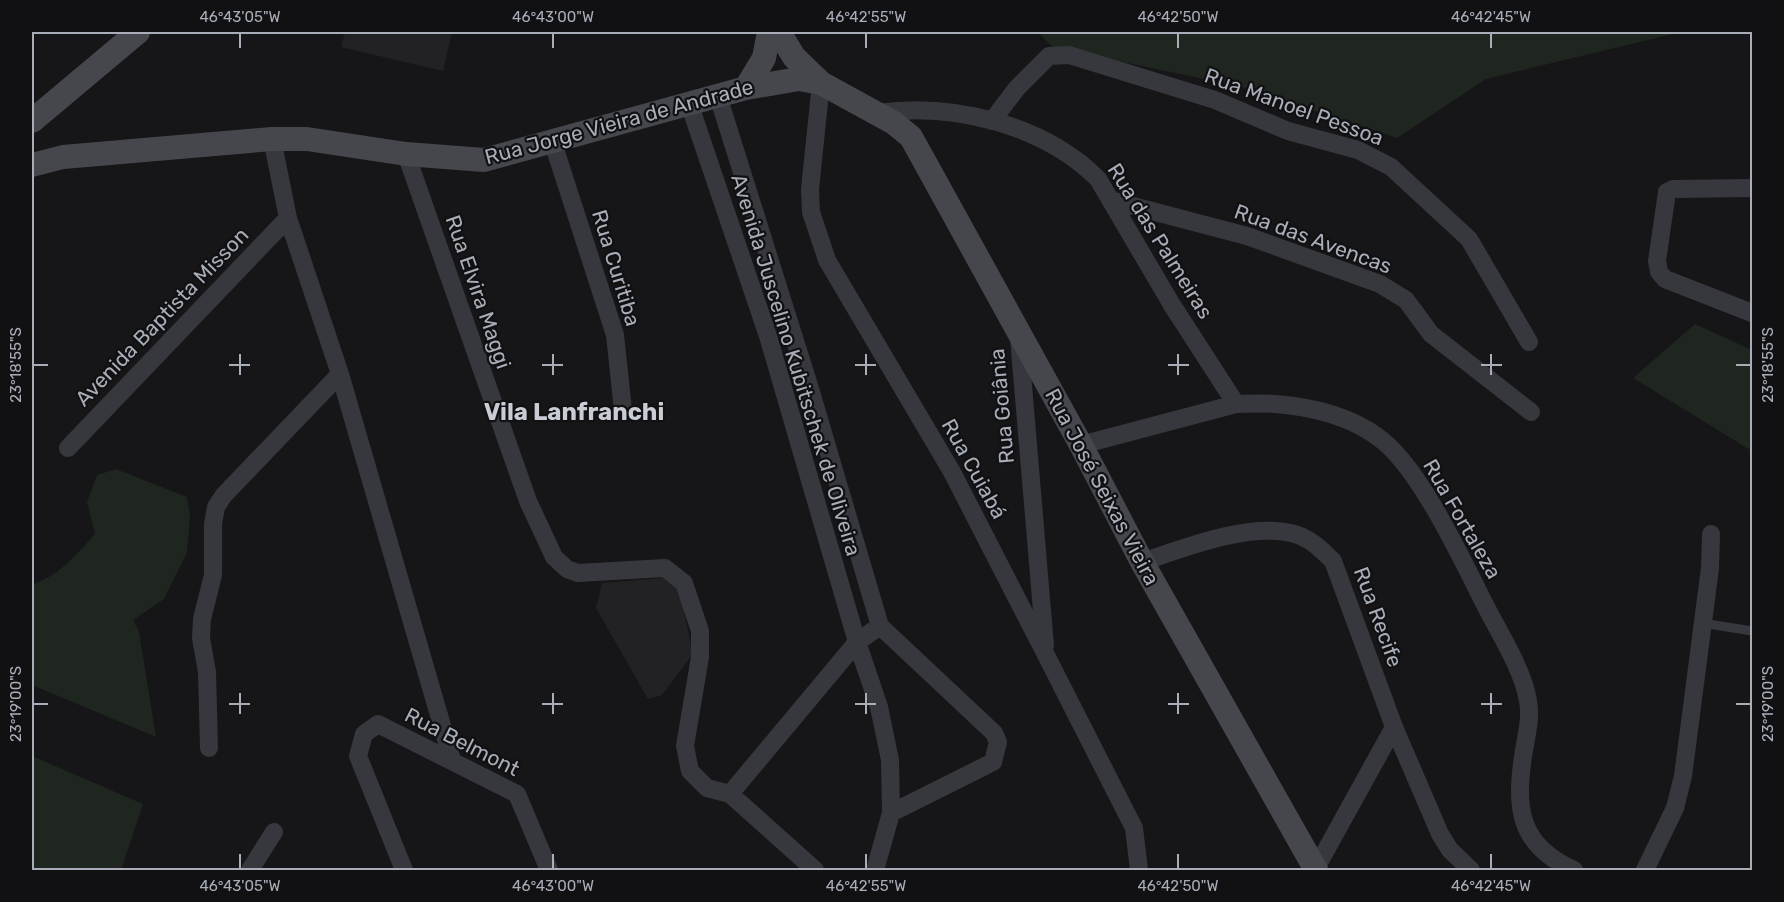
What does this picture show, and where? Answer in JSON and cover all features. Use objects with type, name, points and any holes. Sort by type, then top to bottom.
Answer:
[{"type":"street","points":[[32,122],[138,32]]},
{"type":"street","points":[[746,88],[764,58],[769,32]]},
{"type":"street","points":[[779,32],[794,57],[821,83]]},
{"type":"street","name":"Rua Manoel Pessoa","points":[[992,121],[1017,88],[1049,56],[1068,55],[1215,100],[1288,131],[1358,150],[1391,167],[1469,239],[1529,342]]},
{"type":"street","name":"Rua Jorge Vieira de Andrade","points":[[32,165],[63,157],[272,139],[307,139],[406,154],[484,160],[746,88],[800,79],[821,83],[878,113]]},
{"type":"street","name":"Rua Cuiabá","points":[[821,83],[810,189],[811,212],[820,244],[840,284],[952,472],[1046,655],[1134,828],[1139,870]]},
{"type":"street","name":"Avenida Juscelino Kubitschek de Oliveira","points":[[718,96],[791,326],[880,626]]},
{"type":"street","name":"Avenida Juscelino Kubitschek de Oliveira","points":[[689,103],[768,336],[857,642],[879,707],[890,760],[891,813],[875,870]]},
{"type":"street","name":"Rua das Palmeiras","points":[[878,113],[931,110],[992,121],[1017,129],[1081,162],[1098,179],[1172,305],[1236,404]]},
{"type":"street","name":"Rua José Seixas Vieira","points":[[878,113],[911,137],[1081,445],[1142,562],[1315,870]]},
{"type":"street","points":[[272,139],[288,218],[340,374],[452,760]]},
{"type":"street","name":"Rua Curitiba","points":[[554,142],[615,335],[623,410]]},
{"type":"street","name":"Rua Elvira Maggi","points":[[406,154],[528,501],[554,558],[567,569],[578,573],[665,568],[684,583],[700,631],[700,657],[685,746],[690,771],[707,788],[730,794]]},
{"type":"street","points":[[1752,188],[1673,189],[1667,192],[1657,261],[1659,272],[1665,279],[1752,313]]},
{"type":"street","name":"Rua das Avencas","points":[[1110,200],[1247,236],[1380,284],[1406,300],[1431,334],[1531,412]]},
{"type":"street","name":"Avenida Baptista Misson","points":[[68,448],[288,218]]},
{"type":"street","points":[[768,336],[791,326]]},
{"type":"street","name":"Rua Goiânia","points":[[1019,334],[1046,655]]},
{"type":"street","points":[[208,748],[207,672],[201,638],[202,620],[213,575],[213,524],[216,507],[224,495],[340,374]]},
{"type":"street","name":"Rua Fortaleza","points":[[1081,445],[1236,404],[1282,405],[1344,420],[1365,428],[1384,441],[1413,475],[1462,558],[1522,680],[1530,714],[1522,766],[1520,808],[1528,835],[1552,861],[1574,870]]},
{"type":"street","name":"Rua Recife","points":[[1142,562],[1235,535],[1267,531],[1292,533],[1315,543],[1334,561],[1394,727],[1440,834],[1450,850],[1471,870]]},
{"type":"street","points":[[1645,870],[1675,808],[1683,776],[1710,567],[1711,534]]},
{"type":"street","points":[[815,870],[730,794],[857,642],[880,626],[994,733],[998,742],[993,762],[891,813]]},
{"type":"street","name":"Rua Belmont","points":[[404,870],[358,756],[364,734],[378,724],[517,794],[549,870]]},
{"type":"street","points":[[1315,870],[1394,727]]},
{"type":"street","points":[[250,870],[274,832]]},
{"type":"lane","points":[[1702,623],[1752,631]]},
{"type":"shaded area","points":[[345,32],[452,32],[443,71],[341,47]]},
{"type":"shaded area","points":[[1038,32],[1681,32],[1486,79],[1397,138],[1246,88],[1052,47]]},
{"type":"shaded area","points":[[1695,324],[1752,350],[1752,451],[1633,378]]},
{"type":"shaded area","points":[[116,469],[187,497],[190,517],[187,553],[164,599],[133,620],[139,632],[156,737],[32,685],[32,585],[59,570],[95,534],[87,502],[97,475]]},
{"type":"shaded area","points":[[663,578],[679,588],[693,654],[662,695],[648,699],[596,608],[602,583]]},
{"type":"shaded area","points":[[32,756],[143,804],[121,870],[32,870]]},
{"type":"district","name":"Vila Lanfranchi","points":[[574,412]]}]
